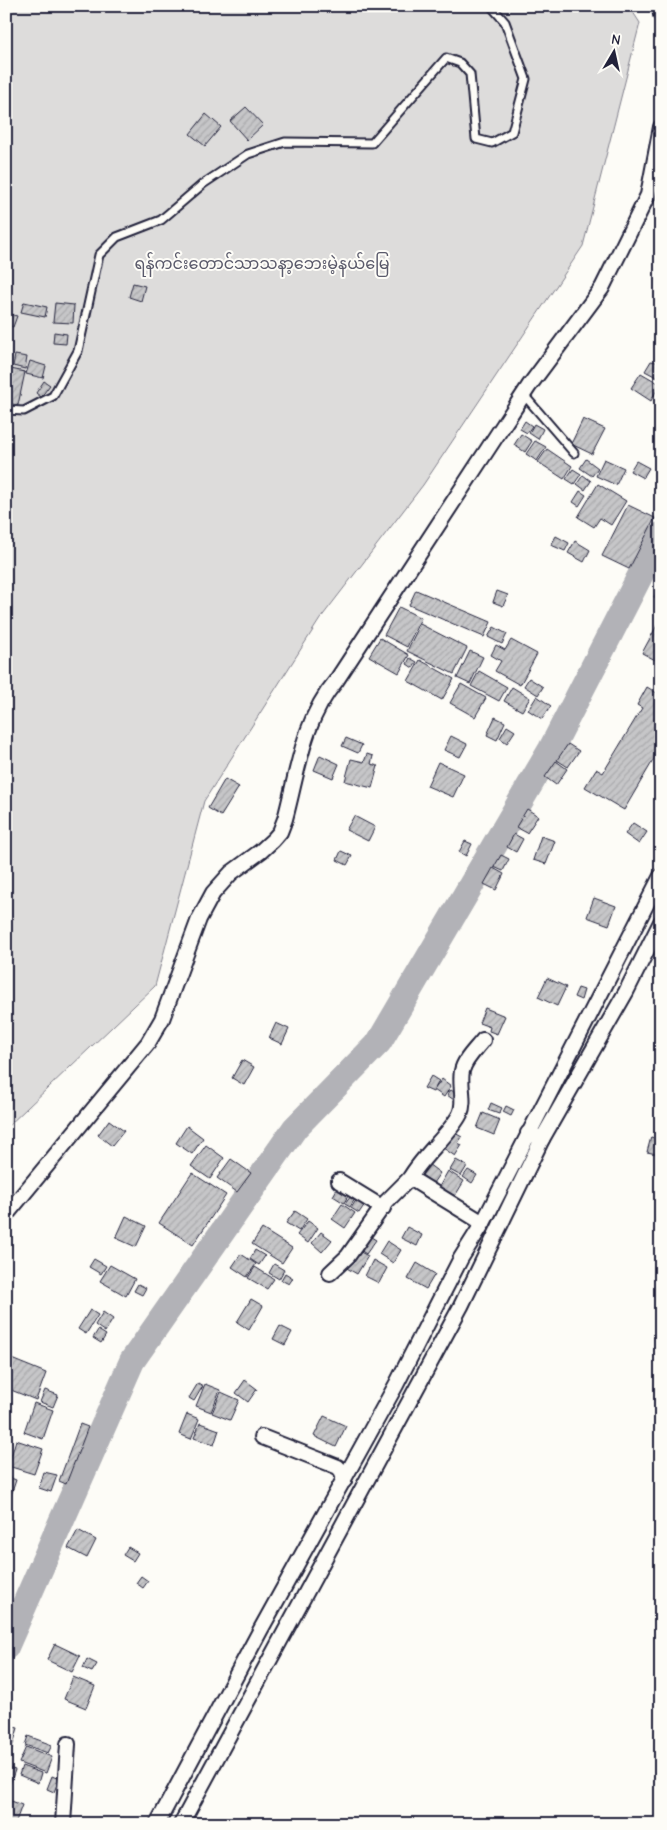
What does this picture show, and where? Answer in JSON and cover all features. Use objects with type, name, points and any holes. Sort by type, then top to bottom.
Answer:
[{"type":"street","points":[[660,6],[661,15]]},
{"type":"street","points":[[6,1214],[157,1030],[199,919],[213,893],[231,873],[262,851],[280,832],[308,729],[319,704],[524,395],[602,288],[648,195],[661,127]]},
{"type":"street","points":[[156,1824],[256,1637],[396,1385],[476,1250],[535,1136],[661,876]]},
{"type":"street","points":[[181,1824],[461,1306],[483,1223],[535,1136],[626,992],[661,922]]},
{"type":"street","points":[[330,1273],[348,1256],[386,1202],[410,1178],[418,1164],[459,1115],[462,1102],[461,1073],[470,1057],[484,1040]]},
{"type":"street","points":[[410,1178],[483,1223]]},
{"type":"street","points":[[339,1181],[383,1208]]},
{"type":"street","points":[[262,1438],[338,1467],[342,1472],[344,1481]]},
{"type":"street","points":[[63,1824],[68,1744]]},
{"type":"lane","points":[[6,410],[24,411],[53,396],[78,351],[100,255],[117,237],[162,220],[203,184],[248,154],[285,142],[372,144],[446,58],[460,63],[470,74],[476,139],[492,143],[512,132],[526,79],[505,22],[491,6]]},
{"type":"lane","points":[[524,395],[574,453]]},
{"type":"green space","name":"ရန်ကင်းတောင်သာသနာ့ဘေးမဲ့နယ်မြေ","points":[[6,6],[629,6],[640,23],[583,246],[423,485],[320,619],[204,801],[155,986],[6,1128]]},
{"type":"building","points":[[246,107],[263,125],[247,140],[230,121]]},
{"type":"building","points":[[206,114],[221,127],[205,146],[190,134]]},
{"type":"building","points":[[133,283],[145,286],[141,301],[129,297]]},
{"type":"building","points":[[24,302],[47,307],[45,317],[21,312]]},
{"type":"building","points":[[55,303],[74,305],[73,323],[53,322]]},
{"type":"building","points":[[6,313],[17,316],[13,327],[6,325]]},
{"type":"building","points":[[54,332],[67,334],[66,344],[53,343]]},
{"type":"building","points":[[15,355],[27,357],[25,369],[13,366]]},
{"type":"building","points":[[30,361],[46,366],[43,378],[26,374]]},
{"type":"building","points":[[651,361],[661,363],[660,379],[645,371]]},
{"type":"building","points":[[6,368],[25,372],[18,405],[6,403]]},
{"type":"building","points":[[641,373],[660,384],[651,401],[631,388]]},
{"type":"building","points":[[44,381],[50,385],[41,397],[36,393]]},
{"type":"building","points":[[583,419],[605,429],[592,454],[571,444]]},
{"type":"building","points":[[525,421],[532,426],[527,433],[520,429]]},
{"type":"building","points":[[534,424],[543,429],[538,439],[529,433]]},
{"type":"building","points":[[521,434],[532,441],[525,452],[514,445]]},
{"type":"building","points":[[535,441],[546,447],[537,461],[526,454]]},
{"type":"building","points":[[547,449],[572,466],[564,479],[538,462]]},
{"type":"building","points":[[586,459],[598,468],[592,476],[580,468]]},
{"type":"building","points":[[604,459],[624,468],[616,485],[596,476]]},
{"type":"building","points":[[636,461],[649,468],[643,478],[630,471]]},
{"type":"building","points":[[573,469],[581,474],[574,484],[566,479]]},
{"type":"building","points":[[583,475],[591,481],[585,490],[577,484]]},
{"type":"building","points":[[598,484],[626,501],[611,525],[600,518],[594,527],[578,517]]},
{"type":"building","points":[[580,491],[586,495],[579,506],[573,502]]},
{"type":"building","points":[[628,505],[655,518],[629,569],[602,556]]},
{"type":"building","points":[[556,536],[569,543],[565,551],[551,545]]},
{"type":"building","points":[[575,541],[590,550],[584,562],[568,553]]},
{"type":"building","points":[[661,583],[661,601],[654,597]]},
{"type":"building","points":[[416,590],[491,622],[484,637],[409,605]]},
{"type":"building","points":[[497,591],[508,595],[503,606],[493,602]]},
{"type":"building","points":[[399,607],[421,618],[407,647],[384,635]]},
{"type":"building","points":[[661,618],[661,663],[642,653]]},
{"type":"building","points":[[420,624],[467,648],[454,674],[407,651]]},
{"type":"building","points":[[494,627],[507,634],[502,644],[488,637]]},
{"type":"building","points":[[380,638],[409,655],[399,673],[369,656]]},
{"type":"building","points":[[511,640],[537,654],[520,685],[495,671],[501,661],[491,655],[496,645],[505,650]]},
{"type":"building","points":[[470,651],[483,657],[470,684],[457,678]]},
{"type":"building","points":[[410,658],[417,662],[413,668],[407,664]]},
{"type":"building","points":[[420,660],[454,679],[442,700],[408,681]]},
{"type":"building","points":[[479,671],[507,687],[499,701],[471,686]]},
{"type":"building","points":[[529,678],[543,687],[538,695],[524,686]]},
{"type":"building","points":[[461,684],[486,698],[475,717],[450,703]]},
{"type":"building","points":[[512,687],[530,698],[522,711],[504,701]]},
{"type":"building","points":[[647,687],[660,695],[661,698],[661,747],[624,810],[585,787],[596,769],[603,773],[642,708],[637,705]]},
{"type":"building","points":[[537,696],[551,706],[542,719],[528,710]]},
{"type":"building","points":[[495,717],[505,722],[497,740],[487,735]]},
{"type":"building","points":[[507,726],[515,731],[507,743],[500,738]]},
{"type":"building","points":[[451,736],[467,744],[460,757],[444,750]]},
{"type":"building","points":[[346,738],[362,745],[358,753],[342,746]]},
{"type":"building","points":[[568,744],[579,751],[568,767],[557,760]]},
{"type":"building","points":[[367,754],[373,756],[371,764],[378,766],[372,788],[345,781],[351,759],[364,762]]},
{"type":"building","points":[[320,755],[339,764],[333,778],[314,770]]},
{"type":"building","points":[[556,761],[567,769],[556,785],[545,777]]},
{"type":"building","points":[[438,762],[464,774],[453,797],[427,786]]},
{"type":"building","points":[[225,779],[239,787],[221,816],[208,808]]},
{"type":"building","points":[[527,809],[538,816],[527,833],[516,827]]},
{"type":"building","points":[[354,816],[375,827],[368,841],[346,830]]},
{"type":"building","points":[[633,823],[647,832],[639,844],[625,834]]},
{"type":"building","points":[[514,834],[523,839],[516,852],[507,847]]},
{"type":"building","points":[[541,836],[555,841],[546,864],[533,860]]},
{"type":"building","points":[[465,841],[472,844],[466,856],[459,852]]},
{"type":"building","points":[[341,851],[352,856],[347,865],[337,860]]},
{"type":"building","points":[[501,855],[509,859],[503,871],[494,867]]},
{"type":"building","points":[[493,868],[504,874],[496,890],[484,884]]},
{"type":"building","points":[[594,898],[616,906],[609,925],[587,917]]},
{"type":"building","points":[[547,978],[566,987],[557,1006],[538,997]]},
{"type":"building","points":[[578,988],[584,990],[581,1000],[574,997]]},
{"type":"building","points":[[485,1008],[505,1016],[497,1034],[489,1031],[490,1027],[479,1023]]},
{"type":"building","points":[[276,1023],[289,1029],[282,1044],[269,1038]]},
{"type":"building","points":[[242,1060],[254,1067],[244,1085],[232,1078]]},
{"type":"building","points":[[431,1076],[439,1081],[433,1092],[424,1088]]},
{"type":"building","points":[[442,1079],[451,1086],[444,1097],[434,1090]]},
{"type":"building","points":[[451,1090],[457,1094],[454,1100],[447,1095]]},
{"type":"building","points":[[491,1103],[502,1108],[499,1114],[488,1110]]},
{"type":"building","points":[[506,1106],[514,1110],[511,1116],[503,1112]]},
{"type":"building","points":[[483,1113],[500,1120],[494,1135],[477,1128]]},
{"type":"building","points":[[109,1120],[124,1131],[112,1146],[98,1135]]},
{"type":"building","points":[[187,1126],[203,1138],[192,1154],[176,1143]]},
{"type":"building","points":[[453,1132],[462,1137],[458,1143],[462,1145],[455,1156],[443,1148]]},
{"type":"building","points":[[651,1137],[661,1140],[661,1155],[647,1152]]},
{"type":"building","points":[[206,1145],[224,1158],[210,1179],[191,1166]]},
{"type":"building","points":[[231,1159],[251,1173],[237,1192],[217,1178]]},
{"type":"building","points":[[456,1160],[467,1166],[461,1176],[450,1170]]},
{"type":"building","points":[[428,1164],[440,1173],[433,1183],[420,1174]]},
{"type":"building","points":[[468,1170],[477,1175],[472,1183],[463,1177]]},
{"type":"building","points":[[448,1171],[464,1181],[455,1196],[439,1187]]},
{"type":"building","points":[[192,1173],[226,1195],[193,1245],[159,1223]]},
{"type":"building","points":[[337,1189],[348,1196],[344,1203],[333,1196]]},
{"type":"building","points":[[351,1196],[355,1199],[350,1207],[345,1204]]},
{"type":"building","points":[[357,1199],[365,1204],[359,1213],[351,1208]]},
{"type":"building","points":[[342,1204],[355,1213],[345,1228],[332,1219]]},
{"type":"building","points":[[295,1211],[307,1219],[299,1231],[286,1223]]},
{"type":"building","points":[[126,1216],[146,1226],[136,1247],[116,1238]]},
{"type":"building","points":[[308,1221],[318,1228],[308,1243],[297,1235]]},
{"type":"building","points":[[407,1227],[422,1235],[417,1246],[401,1238]]},
{"type":"building","points":[[262,1229],[292,1248],[282,1263],[252,1244]]},
{"type":"building","points":[[321,1232],[332,1240],[322,1252],[312,1243]]},
{"type":"building","points":[[366,1234],[376,1240],[366,1254],[356,1247]]},
{"type":"building","points":[[387,1241],[401,1250],[393,1263],[379,1254]]},
{"type":"building","points":[[355,1249],[368,1256],[357,1274],[345,1267]]},
{"type":"building","points":[[255,1250],[265,1256],[259,1265],[250,1259]]},
{"type":"building","points":[[241,1254],[256,1264],[247,1277],[232,1267]]},
{"type":"building","points":[[94,1259],[106,1266],[101,1274],[89,1267]]},
{"type":"building","points":[[373,1260],[387,1268],[379,1283],[365,1276]]},
{"type":"building","points":[[417,1263],[435,1274],[426,1289],[408,1279]]},
{"type":"building","points":[[274,1264],[284,1270],[279,1279],[269,1273]]},
{"type":"building","points":[[110,1265],[135,1279],[126,1296],[100,1281]]},
{"type":"building","points":[[255,1267],[274,1279],[267,1289],[248,1278]]},
{"type":"building","points":[[285,1273],[293,1278],[289,1284],[281,1280]]},
{"type":"building","points":[[138,1284],[146,1288],[142,1295],[134,1291]]},
{"type":"building","points":[[251,1299],[263,1306],[249,1330],[237,1322]]},
{"type":"building","points":[[90,1310],[98,1315],[86,1334],[78,1329]]},
{"type":"building","points":[[103,1312],[113,1319],[105,1332],[95,1325]]},
{"type":"building","points":[[280,1326],[292,1332],[285,1345],[273,1339]]},
{"type":"building","points":[[98,1330],[106,1335],[101,1343],[93,1338]]},
{"type":"building","points":[[9,1358],[46,1373],[36,1400],[6,1388],[6,1365]]},
{"type":"building","points":[[245,1380],[257,1389],[248,1402],[236,1393]]},
{"type":"building","points":[[198,1383],[203,1386],[194,1401],[189,1398]]},
{"type":"building","points":[[205,1384],[220,1390],[211,1412],[196,1406]]},
{"type":"building","points":[[45,1390],[58,1395],[53,1407],[40,1402]]},
{"type":"building","points":[[221,1392],[239,1400],[230,1420],[212,1413]]},
{"type":"building","points":[[34,1403],[53,1410],[43,1439],[24,1432]]},
{"type":"building","points":[[187,1414],[199,1419],[191,1439],[179,1434]]},
{"type":"building","points":[[324,1416],[346,1426],[336,1447],[314,1436]]},
{"type":"building","points":[[200,1423],[219,1430],[214,1445],[194,1438]]},
{"type":"building","points":[[80,1424],[88,1427],[66,1484],[59,1481]]},
{"type":"building","points":[[6,1436],[11,1438],[6,1453]]},
{"type":"building","points":[[16,1440],[43,1449],[34,1474],[8,1466]]},
{"type":"building","points":[[44,1472],[57,1475],[51,1492],[39,1488]]},
{"type":"building","points":[[6,1476],[16,1480],[10,1498],[6,1496]]},
{"type":"building","points":[[78,1530],[96,1540],[87,1558],[68,1548]]},
{"type":"building","points":[[128,1547],[138,1553],[133,1561],[123,1555]]},
{"type":"building","points":[[141,1576],[148,1581],[143,1588],[136,1583]]},
{"type":"building","points":[[55,1644],[80,1656],[72,1672],[47,1660]]},
{"type":"building","points":[[87,1659],[97,1664],[92,1672],[83,1668]]},
{"type":"building","points":[[73,1677],[95,1686],[86,1708],[64,1699]]},
{"type":"building","points":[[9,1726],[18,1728],[11,1751],[6,1749]]},
{"type":"building","points":[[28,1736],[52,1745],[48,1753],[25,1745]]},
{"type":"building","points":[[26,1747],[52,1757],[46,1773],[19,1763]]},
{"type":"building","points":[[22,1766],[41,1773],[38,1783],[19,1775]]},
{"type":"building","points":[[6,1767],[15,1770],[10,1784],[6,1783]]},
{"type":"building","points":[[52,1776],[59,1779],[54,1792],[47,1789]]},
{"type":"building","points":[[6,1799],[22,1805],[15,1824],[6,1824]]},
{"type":"waterway","points":[[6,1647],[132,1361],[295,1128],[379,1042],[551,749],[661,535]]}]
